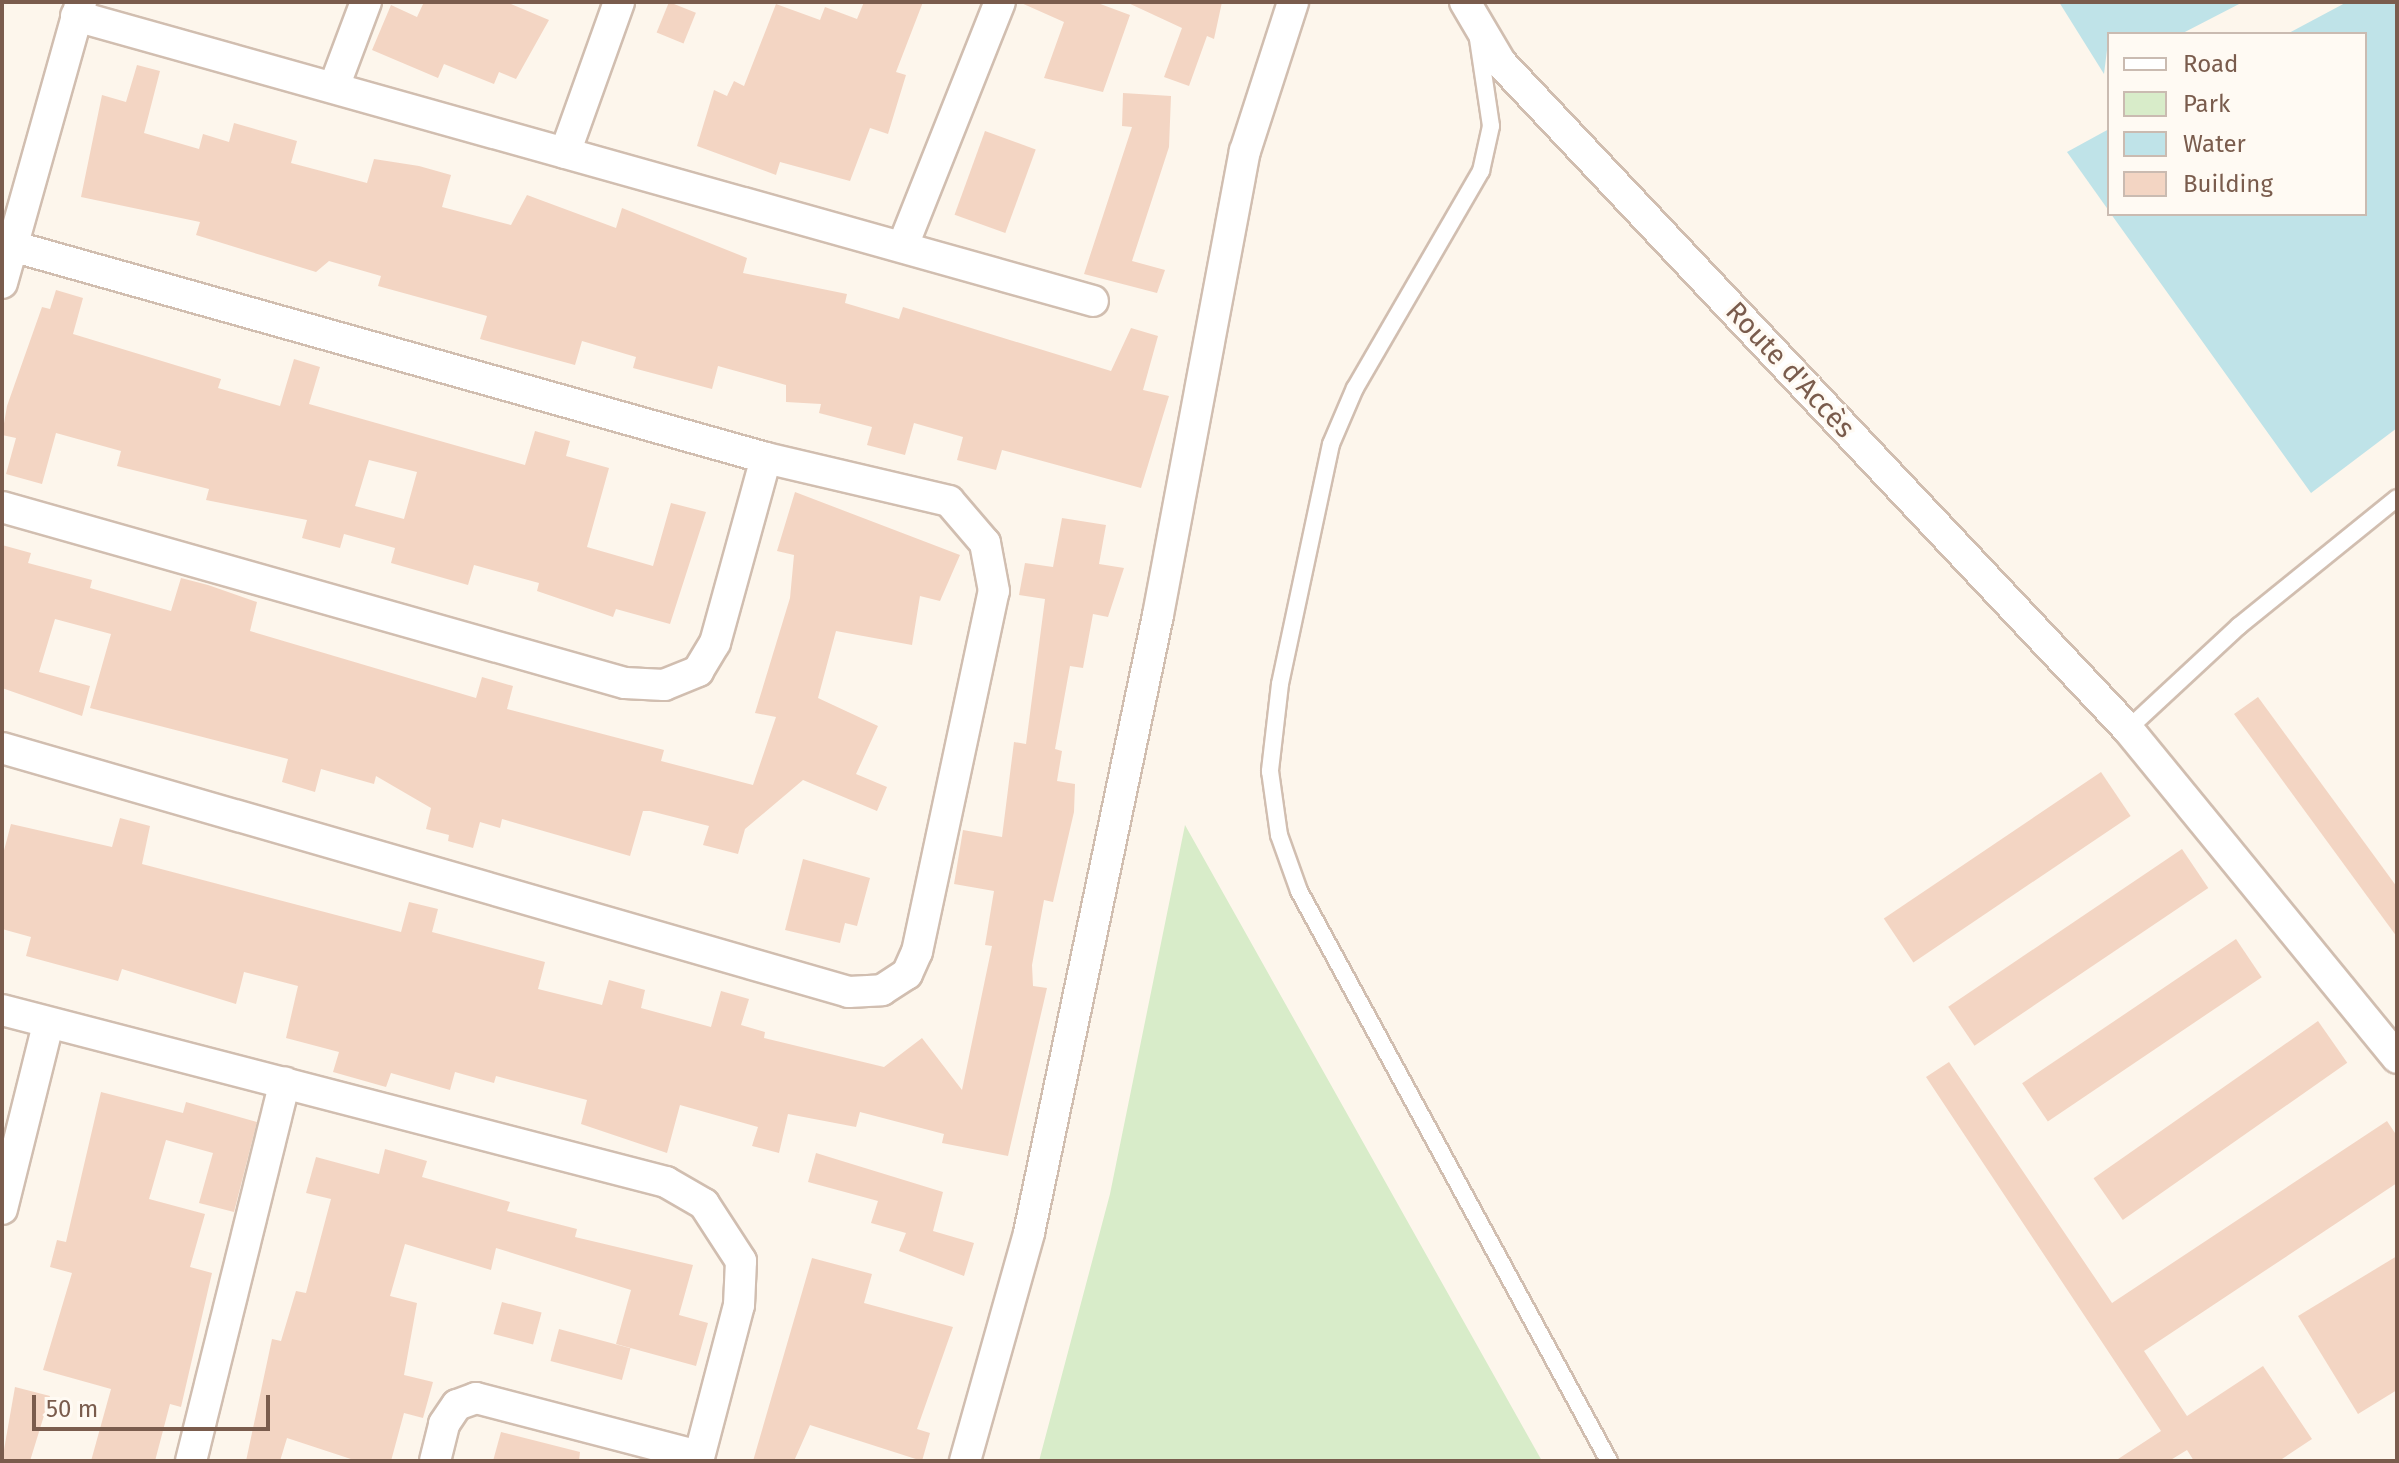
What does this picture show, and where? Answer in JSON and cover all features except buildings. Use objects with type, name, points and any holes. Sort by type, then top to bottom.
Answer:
[{"type":"street","points":[[334,87],[366,2]]},
{"type":"street","points":[[565,153],[619,2]]},
{"type":"street","points":[[904,243],[1000,2]]},
{"type":"street","points":[[965,1461],[1029,1233],[1245,151],[1293,2]]},
{"type":"street","name":"Route d'Accès","points":[[1465,2],[1477,30],[2128,729],[2397,1058]]},
{"type":"street","points":[[2,283],[79,9],[334,87],[565,153],[904,243],[1093,301]]},
{"type":"street","points":[[2,748],[849,992],[882,990],[907,974],[917,952],[994,591],[992,567],[972,522],[949,501],[766,458],[12,246]]},
{"type":"street","points":[[2,507],[625,683],[664,685],[698,671],[715,643],[766,458]]},
{"type":"street","points":[[2,1010],[666,1182],[704,1204],[741,1261],[739,1305],[699,1458],[476,1398],[457,1405],[444,1424],[435,1461]]},
{"type":"street","points":[[2,1209],[48,1024]]},
{"type":"street","points":[[191,1461],[285,1082]]},
{"type":"lane","points":[[1477,30],[1491,126],[1481,171],[1355,388],[1331,444],[1280,684],[1270,771],[1279,835],[1299,891],[1609,1461]]},
{"type":"lane","points":[[2128,729],[2239,626],[2397,498]]},
{"type":"green space","points":[[1185,825],[1542,1461],[1039,1461],[1110,1194]]},
{"type":"water","points":[[2059,2],[2243,2],[2185,32],[2107,32],[2104,74]]},
{"type":"water","points":[[2347,2],[2397,2],[2397,428],[2311,493],[2112,216],[2367,216],[2367,32],[2291,32]]},
{"type":"water","points":[[2107,130],[2107,208],[2067,152]]}]
